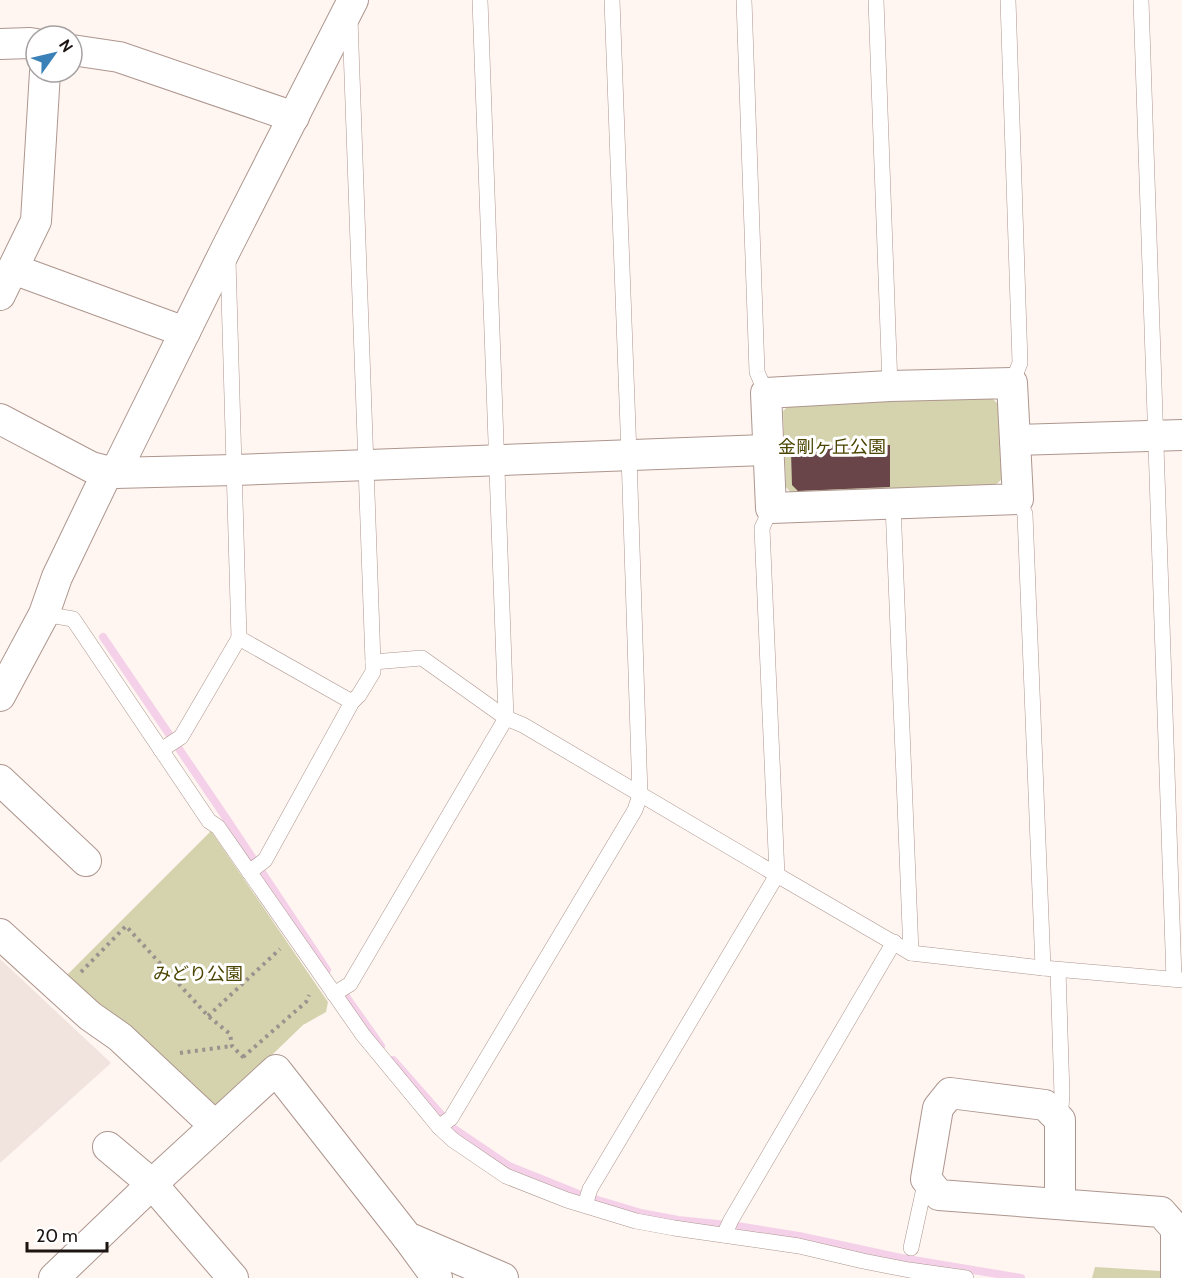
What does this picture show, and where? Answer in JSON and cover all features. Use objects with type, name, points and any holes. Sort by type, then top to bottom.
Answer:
[{"type":"street","points":[[0,696],[44,614],[57,577],[185,332],[352,3]]},
{"type":"street","points":[[0,44],[24,43]]},
{"type":"street","points":[[84,52],[119,57],[294,117]]},
{"type":"street","points":[[0,295],[36,221],[44,84]]},
{"type":"street","points":[[13,269],[185,332]]},
{"type":"street","points":[[1012,383],[1018,499],[771,508],[766,393],[890,386],[1012,383]]},
{"type":"street","points":[[0,419],[92,467],[112,472],[234,470],[767,450]]},
{"type":"street","points":[[1015,440],[1169,435]]},
{"type":"street","points":[[0,780],[86,861]]},
{"type":"street","points":[[0,934],[90,1016],[120,1037],[215,1126]]},
{"type":"street","points":[[54,1278],[276,1070],[437,1278]]},
{"type":"street","points":[[1060,1204],[1060,1120],[1045,1105],[950,1093],[938,1108],[926,1179],[939,1195],[1161,1212],[1176,1229],[1176,1278]]},
{"type":"street","points":[[108,1147],[152,1184],[233,1278]]},
{"type":"street","points":[[407,1237],[503,1278]]},
{"type":"lane","points":[[334,993],[350,984],[506,718],[480,0]]},
{"type":"lane","points":[[445,1123],[635,810],[640,795],[612,0]]},
{"type":"lane","points":[[744,0],[757,372],[766,393]]},
{"type":"lane","points":[[876,0],[890,386]]},
{"type":"lane","points":[[1008,0],[1020,363],[1012,383]]},
{"type":"lane","points":[[373,662],[422,658],[506,718],[522,725],[912,952],[1051,969],[1178,980],[1169,435],[1141,0]]},
{"type":"lane","points":[[249,872],[265,860],[352,702],[373,672],[352,3]]},
{"type":"lane","points":[[161,750],[181,736],[239,638],[227,248]]},
{"type":"lane","points":[[1018,499],[1025,514],[1051,969],[1062,1095],[1060,1120]]},
{"type":"lane","points":[[893,504],[912,952]]},
{"type":"lane","points":[[585,1205],[590,1189],[777,875],[762,528],[771,508]]},
{"type":"lane","points":[[44,614],[73,619],[209,821],[218,827],[363,1035],[445,1123],[453,1140],[506,1176],[567,1200],[636,1221],[799,1246],[862,1261],[966,1278]]},
{"type":"lane","points":[[239,638],[352,702]]},
{"type":"lane","points":[[724,1235],[894,942]]},
{"type":"lane","points":[[911,1248],[926,1179]]},
{"type":"path","points":[[87,979],[80,973],[126,926],[208,1016],[230,1034],[232,1046],[263,1081]]},
{"type":"path","points":[[208,1016],[294,936]]},
{"type":"path","points":[[277,951],[284,960]]},
{"type":"path","points":[[243,1057],[306,1002],[309,994]]},
{"type":"shaded area","points":[[0,959],[111,1063],[0,1163]]},
{"type":"green space","name":"金剛ヶ丘公園","points":[[989,395],[998,404],[1002,479],[993,487],[794,496],[786,487],[783,411],[794,401]]},
{"type":"green space","name":"みどり公園","points":[[211,831],[328,1002],[326,1012],[303,1025],[214,1111],[66,976]]},
{"type":"green space","points":[[1095,1267],[1161,1271],[1161,1278],[1092,1278]]},
{"type":"building","points":[[800,445],[890,445],[890,487],[798,491],[792,485],[791,452],[800,451]]},
{"type":"waterway","points":[[103,637],[327,970]]},
{"type":"waterway","points":[[340,988],[381,1046]]},
{"type":"waterway","points":[[393,1060],[453,1128],[509,1166],[581,1195],[641,1213],[678,1220],[799,1236],[901,1258],[1021,1278]]}]
